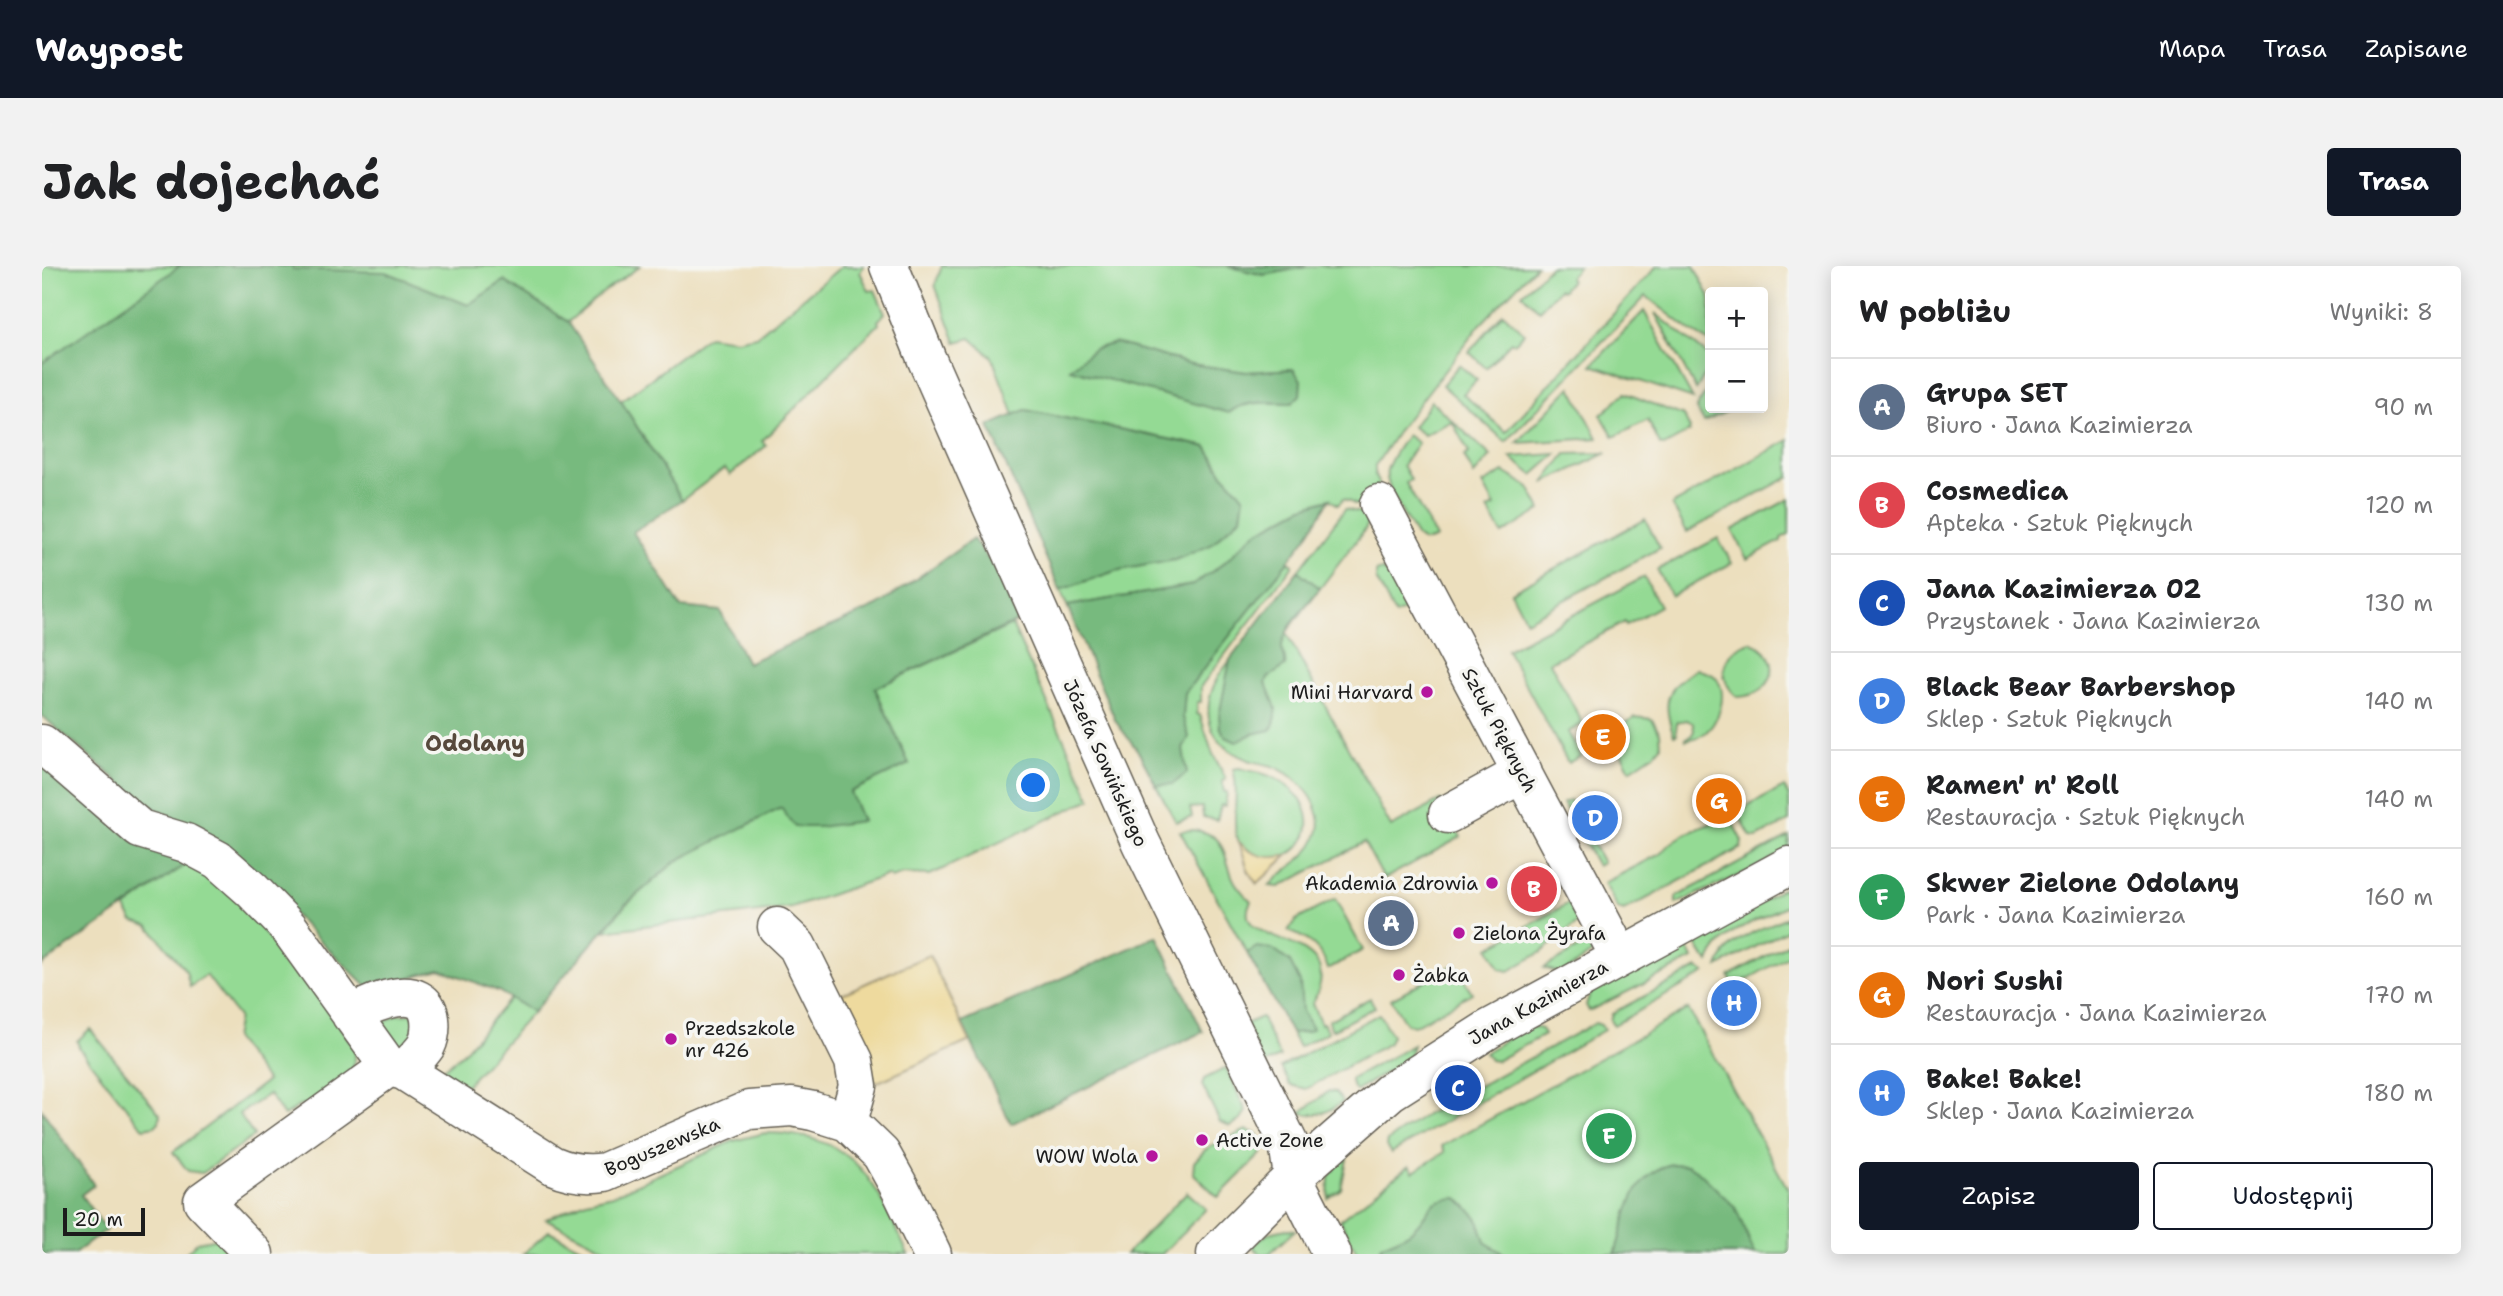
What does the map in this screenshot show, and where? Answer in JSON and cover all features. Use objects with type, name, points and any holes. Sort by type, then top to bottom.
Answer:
[{"type":"street","name":"Józefa Sowińskiego","points":[[889,266],[927,360],[1141,843],[1288,1142],[1293,1177],[1332,1254]]},
{"type":"street","name":"Sztuk Pięknych","points":[[1378,504],[1620,957]]},
{"type":"street","points":[[42,744],[140,828],[186,843],[218,860],[252,890],[289,928],[351,1015],[397,1069]]},
{"type":"street","points":[[1448,814],[1523,773]]},
{"type":"street","name":"Jana Kazimierza","points":[[1216,1254],[1293,1177],[1371,1108],[1403,1084],[1489,1029],[1789,866]]},
{"type":"street","points":[[777,927],[797,946],[854,1061],[858,1086],[848,1122]]},
{"type":"street","points":[[254,1254],[203,1201],[397,1069],[426,1046],[431,1032],[430,1016],[421,1002],[408,997],[372,1003],[351,1015]]},
{"type":"street","name":"Boguszewska","points":[[397,1069],[552,1165],[591,1175],[605,1172],[749,1110],[792,1107],[848,1122],[881,1154],[932,1254]]},
{"type":"green space","points":[[42,266],[640,266],[568,322],[504,281],[468,305],[386,272],[42,461]]},
{"type":"green space","points":[[180,266],[293,266],[293,269],[386,272],[468,305],[504,281],[568,322],[682,500],[633,532],[681,607],[720,611],[747,663],[877,606],[973,539],[995,568],[1018,621],[875,688],[909,764],[850,792],[862,821],[819,827],[795,827],[781,808],[676,861],[625,905],[533,1012],[498,991],[440,969],[369,989],[242,864],[168,815],[144,803],[42,716],[42,363]]},
{"type":"green space","points":[[842,266],[864,266],[860,272],[869,291],[875,290],[885,313],[878,321],[879,324],[762,441],[766,446],[730,475],[725,468],[682,500],[621,401],[708,336],[736,340],[756,336]]},
{"type":"green space","points":[[942,266],[1227,266],[1264,275],[1311,266],[1536,266],[1480,325],[1400,428],[1375,466],[1375,475],[1381,491],[1368,506],[1359,506],[1343,499],[1338,505],[1329,499],[1303,507],[1255,533],[1224,563],[1193,585],[1067,606],[1060,590],[1115,571],[1244,497],[1223,474],[1207,447],[1026,410],[1014,415],[992,357],[971,338],[956,342],[935,285]],"holes":[[[1115,343],[1191,364],[1246,372],[1292,369],[1292,403],[1258,403],[1236,407]]]},
{"type":"green space","points":[[1227,266],[1311,266],[1264,275]]},
{"type":"green space","points":[[1550,266],[1579,266],[1562,291],[1559,289],[1539,310],[1522,294]]},
{"type":"green space","points":[[1657,266],[1694,266],[1705,287],[1705,339],[1646,296],[1506,442],[1442,385],[1459,365],[1477,380],[1463,394],[1506,432]]},
{"type":"green space","points":[[1644,311],[1693,399],[1592,365]]},
{"type":"green space","points":[[1503,313],[1524,333],[1514,344],[1511,342],[1486,368],[1469,352]]},
{"type":"green space","points":[[1655,313],[1705,353],[1705,375],[1696,390]]},
{"type":"green space","points":[[1115,343],[1191,364],[1246,372],[1293,369],[1301,380],[1300,395],[1292,403],[1251,404],[1229,413],[1070,369],[1094,349]]},
{"type":"green space","points":[[1571,387],[1598,438],[1517,443]]},
{"type":"green space","points":[[1625,393],[1684,416],[1689,432],[1664,446],[1660,445],[1648,420],[1614,437],[1601,415]]},
{"type":"green space","points":[[1705,394],[1705,413],[1724,413],[1704,422],[1696,408]]},
{"type":"green space","points":[[1431,401],[1491,456],[1474,475],[1464,456],[1469,453],[1452,421],[1424,435],[1413,427]]},
{"type":"green space","points":[[1025,410],[1207,447],[1223,474],[1244,497],[1241,517],[1211,545],[1175,560],[1115,571],[1060,590],[989,426]]},
{"type":"green space","points":[[1407,435],[1418,443],[1403,465],[1411,480],[1406,483],[1436,538],[1428,541],[1416,536],[1397,503],[1387,477],[1390,461]]},
{"type":"green space","points":[[1789,440],[1789,477],[1687,532],[1672,505]]},
{"type":"green space","points":[[1607,453],[1544,483],[1566,454]]},
{"type":"green space","points":[[1557,454],[1533,475],[1510,457]]},
{"type":"green space","points":[[1504,472],[1529,487],[1541,510],[1502,534],[1488,509],[1495,506],[1483,484]]},
{"type":"green space","points":[[1330,499],[1306,538],[1185,693],[1183,717],[1189,737],[1183,749],[1187,773],[1173,784],[1156,785],[1138,751],[1116,722],[1067,606],[1193,585],[1224,563],[1255,533],[1303,507]]},
{"type":"green space","points":[[1789,499],[1789,534],[1747,559],[1732,530]]},
{"type":"green space","points":[[1345,509],[1366,514],[1366,528],[1286,633],[1391,827],[1441,800],[1461,837],[1384,879],[1364,842],[1279,887],[1269,886],[1313,844],[1319,830],[1318,813],[1305,789],[1293,778],[1272,766],[1246,759],[1223,744],[1210,724],[1209,701],[1219,675]]},
{"type":"green space","points":[[1645,519],[1660,548],[1526,621],[1511,592]]},
{"type":"green space","points":[[1718,538],[1732,563],[1671,596],[1657,570]]},
{"type":"green space","points":[[1288,561],[1293,565],[1201,686],[1201,702],[1197,702],[1197,714],[1200,715],[1212,752],[1226,779],[1222,781],[1224,792],[1227,792],[1225,806],[1221,805],[1217,820],[1203,817],[1202,807],[1190,808],[1192,817],[1176,822],[1138,751]]},
{"type":"green space","points":[[1382,570],[1389,575],[1408,609],[1395,615],[1376,579],[1376,572]]},
{"type":"green space","points":[[1298,571],[1320,588],[1284,638],[1282,648],[1285,666],[1266,682],[1276,710],[1274,722],[1271,730],[1252,734],[1236,742],[1226,737],[1220,727],[1219,716],[1230,660]]},
{"type":"green space","points":[[1644,577],[1660,606],[1550,662],[1583,724],[1568,732],[1581,756],[1568,763],[1507,650]]},
{"type":"green space","points":[[1012,625],[1091,799],[930,875],[903,874],[891,878],[888,875],[792,908],[604,931],[625,905],[676,861],[781,808],[861,820],[849,792],[909,764],[875,688]]},
{"type":"green space","points":[[1751,642],[1769,657],[1772,675],[1760,690],[1738,697],[1726,682],[1725,665],[1734,651]]},
{"type":"green space","points":[[1697,669],[1713,675],[1718,681],[1721,707],[1708,730],[1699,737],[1686,740],[1694,731],[1693,723],[1687,720],[1677,722],[1677,734],[1674,735],[1667,704],[1678,682]]},
{"type":"green space","points":[[1635,717],[1652,719],[1660,733],[1661,746],[1630,770],[1618,747],[1627,742],[1618,727]]},
{"type":"green space","points":[[42,763],[140,846],[186,864],[42,965]]},
{"type":"green space","points":[[1239,768],[1276,779],[1299,798],[1307,815],[1307,831],[1300,845],[1288,854],[1273,858],[1255,854],[1237,840],[1233,769]]},
{"type":"green space","points":[[1784,787],[1789,797],[1789,821],[1757,838],[1751,837],[1737,812]]},
{"type":"green space","points":[[1570,800],[1603,863],[1597,866],[1563,803]]},
{"type":"green space","points":[[1729,816],[1742,841],[1741,848],[1624,911],[1618,909],[1604,883],[1662,853],[1684,835]]},
{"type":"green space","points":[[1192,830],[1210,834],[1220,843],[1234,881],[1251,901],[1248,917],[1256,927],[1305,951],[1317,962],[1321,980],[1312,1004],[1321,1024],[1323,1023],[1328,1032],[1299,1047],[1180,831]]},
{"type":"green space","points":[[1789,836],[1788,850],[1676,904],[1676,897]]},
{"type":"green space","points":[[186,864],[207,873],[280,940],[355,1048],[355,1061],[347,1088],[311,1113],[302,1104],[284,1116],[269,1094],[239,1114],[254,1136],[202,1173],[188,1171],[173,1152],[267,1081],[234,1038],[238,1017],[206,975],[190,987],[186,971],[149,926],[133,921],[125,908]]},
{"type":"green space","points":[[1781,889],[1789,889],[1789,904],[1732,934],[1715,951],[1709,962],[1704,958],[1695,942],[1739,918]]},
{"type":"green space","points":[[1335,899],[1363,950],[1328,969],[1313,945],[1288,931],[1296,920]]},
{"type":"green space","points":[[1569,903],[1579,922],[1540,953],[1509,971],[1500,969],[1489,948]]},
{"type":"green space","points":[[1789,916],[1789,929],[1718,967],[1722,957],[1738,941]]},
{"type":"green space","points":[[1157,936],[1203,1032],[1011,1124],[962,1023]]},
{"type":"green space","points":[[1595,939],[1593,952],[1562,974],[1544,968]]},
{"type":"green space","points":[[1789,943],[1789,956],[1735,986],[1729,976]]},
{"type":"green space","points":[[1687,946],[1693,959],[1589,1011],[1586,1005],[1591,992]]},
{"type":"green space","points":[[1257,947],[1272,949],[1290,962],[1300,982],[1302,1011],[1312,1029],[1291,1033],[1247,953]]},
{"type":"green space","points":[[1455,964],[1472,993],[1414,1026],[1406,1024],[1391,999]]},
{"type":"green space","points":[[1698,968],[1705,973],[1614,1025],[1610,1020],[1612,1014],[1618,1010]]},
{"type":"green space","points":[[510,998],[533,1012],[461,1091],[445,1082],[443,1069],[464,1052]]},
{"type":"green space","points":[[1370,998],[1375,1007],[1332,1030],[1328,1021]]},
{"type":"green space","points":[[1688,1009],[1789,1191],[1789,1254],[1358,1254],[1340,1220],[1409,1166],[1413,1172],[1445,1152],[1442,1146]]},
{"type":"green space","points":[[412,1014],[421,1029],[396,1052],[379,1030],[382,1023],[397,1015]]},
{"type":"green space","points":[[1379,1014],[1392,1036],[1389,1043],[1306,1089],[1290,1085],[1281,1067]]},
{"type":"green space","points":[[1261,1017],[1280,1057],[1262,1065],[1243,1025]]},
{"type":"green space","points":[[1595,1023],[1601,1025],[1604,1030],[1391,1153],[1386,1146],[1387,1141],[1429,1113]]},
{"type":"green space","points":[[1527,1025],[1541,1029],[1544,1035],[1496,1061],[1490,1060],[1485,1053]]},
{"type":"green space","points":[[90,1029],[160,1114],[159,1122],[155,1126],[144,1128],[139,1123],[80,1049],[77,1041]]},
{"type":"green space","points":[[1413,1045],[1409,1058],[1356,1091],[1351,1079]]},
{"type":"green space","points":[[1226,1068],[1246,1111],[1241,1120],[1230,1126],[1220,1122],[1202,1085],[1204,1079]]},
{"type":"green space","points":[[1329,1091],[1335,1092],[1343,1102],[1323,1113],[1300,1113]]},
{"type":"green space","points":[[42,1110],[94,1185],[81,1195],[106,1230],[74,1254],[42,1254]]},
{"type":"green space","points":[[1246,1130],[1257,1134],[1262,1153],[1218,1197],[1193,1173],[1194,1162],[1206,1149]]},
{"type":"green space","points":[[765,1133],[796,1135],[822,1142],[842,1152],[872,1183],[908,1254],[616,1254],[546,1219],[586,1201],[613,1195],[733,1141]]},
{"type":"green space","points":[[1345,1156],[1347,1159],[1341,1189],[1328,1198],[1329,1176]]},
{"type":"green space","points":[[1671,1164],[1688,1165],[1700,1173],[1735,1207],[1755,1254],[1615,1254],[1627,1213],[1638,1188],[1657,1170]]},
{"type":"green space","points":[[1187,1192],[1206,1209],[1162,1254],[1126,1254]]},
{"type":"green space","points":[[1458,1198],[1477,1217],[1485,1242],[1504,1254],[1379,1254],[1382,1245],[1410,1232],[1434,1204]]},
{"type":"green space","points":[[1295,1230],[1269,1254],[1261,1254],[1252,1246],[1269,1233]]},
{"type":"green space","points":[[549,1231],[594,1254],[523,1254]]},
{"type":"green space","points":[[217,1238],[232,1254],[185,1254],[197,1242]]},
{"type":"sand","points":[[1237,840],[1248,850],[1260,855],[1288,855],[1257,884],[1249,872]]},
{"type":"sand","points":[[929,955],[970,1041],[876,1083],[833,998]]},
{"type":"place","name":"Mini Harvard","points":[[1427,692]]},
{"type":"place","name":"Ramen' n' Roll","points":[[1603,737]]},
{"type":"place","name":"Nori Sushi","points":[[1719,801]]},
{"type":"place","name":"Black Bear Barbershop","points":[[1595,818]]},
{"type":"place","name":"Akademia Zdrowia","points":[[1492,883]]},
{"type":"place","name":"Cosmedica","points":[[1534,889]]},
{"type":"place","name":"Grupa SET","points":[[1391,923]]},
{"type":"place","name":"Zielona Żyrafa","points":[[1459,933]]},
{"type":"place","name":"Żabka","points":[[1399,975]]},
{"type":"place","name":"Bake! Bake!","points":[[1734,1003]]},
{"type":"place","name":"Przedszkole nr 426","points":[[671,1039]]},
{"type":"place","name":"Jana Kazimierza 02","points":[[1458,1088]]},
{"type":"place","name":"Skwer Zielone Odolany","points":[[1609,1136]]},
{"type":"place","name":"Active Zone","points":[[1202,1140]]},
{"type":"place","name":"WOW Wola","points":[[1152,1156]]},
{"type":"district","name":"Odolany","points":[[475,743]]}]
